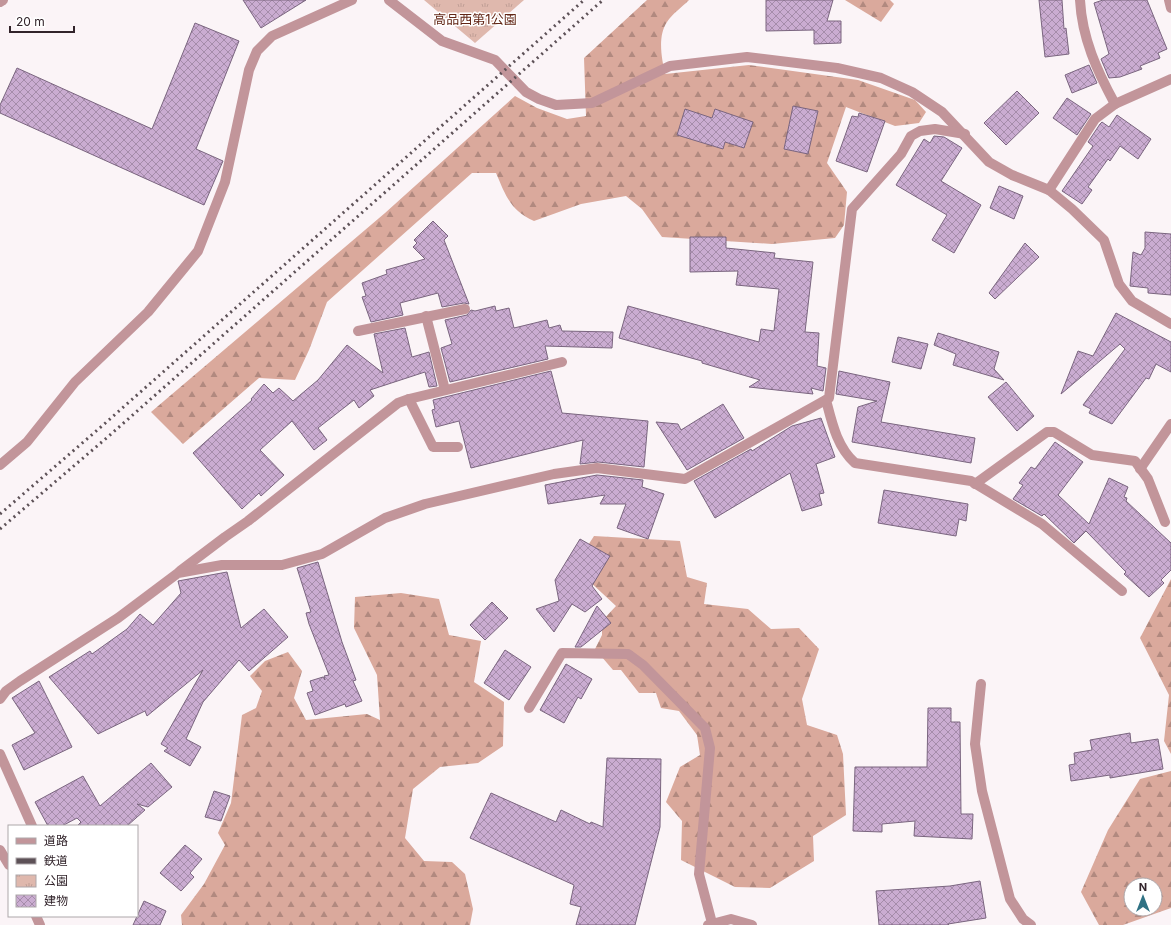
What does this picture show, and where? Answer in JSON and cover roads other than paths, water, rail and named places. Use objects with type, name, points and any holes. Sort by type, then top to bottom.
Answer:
[{"type":"street","points":[[0,465],[27,442],[75,382],[148,312],[198,251],[225,182],[249,70],[257,51],[272,36],[352,0]]},
{"type":"street","points":[[389,0],[442,40],[495,60],[526,92],[539,99],[556,104],[592,104],[670,66],[747,57],[837,68],[880,78],[912,92],[942,112],[965,134],[989,162],[1012,175],[1049,190],[1072,209],[1104,240],[1120,284],[1132,301],[1171,324]]},
{"type":"street","points":[[1080,0],[1086,41],[1097,71],[1115,104]]},
{"type":"street","points":[[1169,0],[1171,8]]},
{"type":"street","points":[[1049,190],[1095,119],[1115,104],[1171,79]]},
{"type":"street","points":[[178,573],[222,565],[282,565],[322,554],[385,518],[425,504],[554,474],[597,468],[685,479],[829,398],[852,209],[901,154],[911,136],[920,131],[935,129],[965,134]]},
{"type":"street","points":[[358,331],[465,309]]},
{"type":"street","points":[[426,316],[445,390]]},
{"type":"street","points":[[0,699],[6,691],[20,681],[118,618],[224,537],[248,521],[398,403],[445,390],[562,362]]},
{"type":"street","points":[[409,399],[433,447],[458,447]]},
{"type":"street","points":[[826,400],[834,429],[847,456],[855,463],[971,481],[1042,524],[1122,591]]},
{"type":"street","points":[[1140,469],[1171,424]]},
{"type":"street","points":[[976,484],[1048,432],[1054,432],[1092,455],[1135,461],[1148,479],[1165,522]]},
{"type":"street","points":[[529,708],[562,653],[628,654],[643,665],[705,728],[710,748],[699,874],[710,924],[731,919],[752,925]]},
{"type":"street","points":[[981,684],[976,744],[982,791],[1010,899],[1022,919],[1032,925]]},
{"type":"street","points":[[0,754],[32,825]]},
{"type":"street","points":[[0,850],[8,863]]},
{"type":"railway","points":[[0,514],[102,426],[584,0]]},
{"type":"railway","points":[[0,529],[110,435],[603,0]]},
{"type":"park label","name":"高品西第1公園","points":[[475,19]]}]
